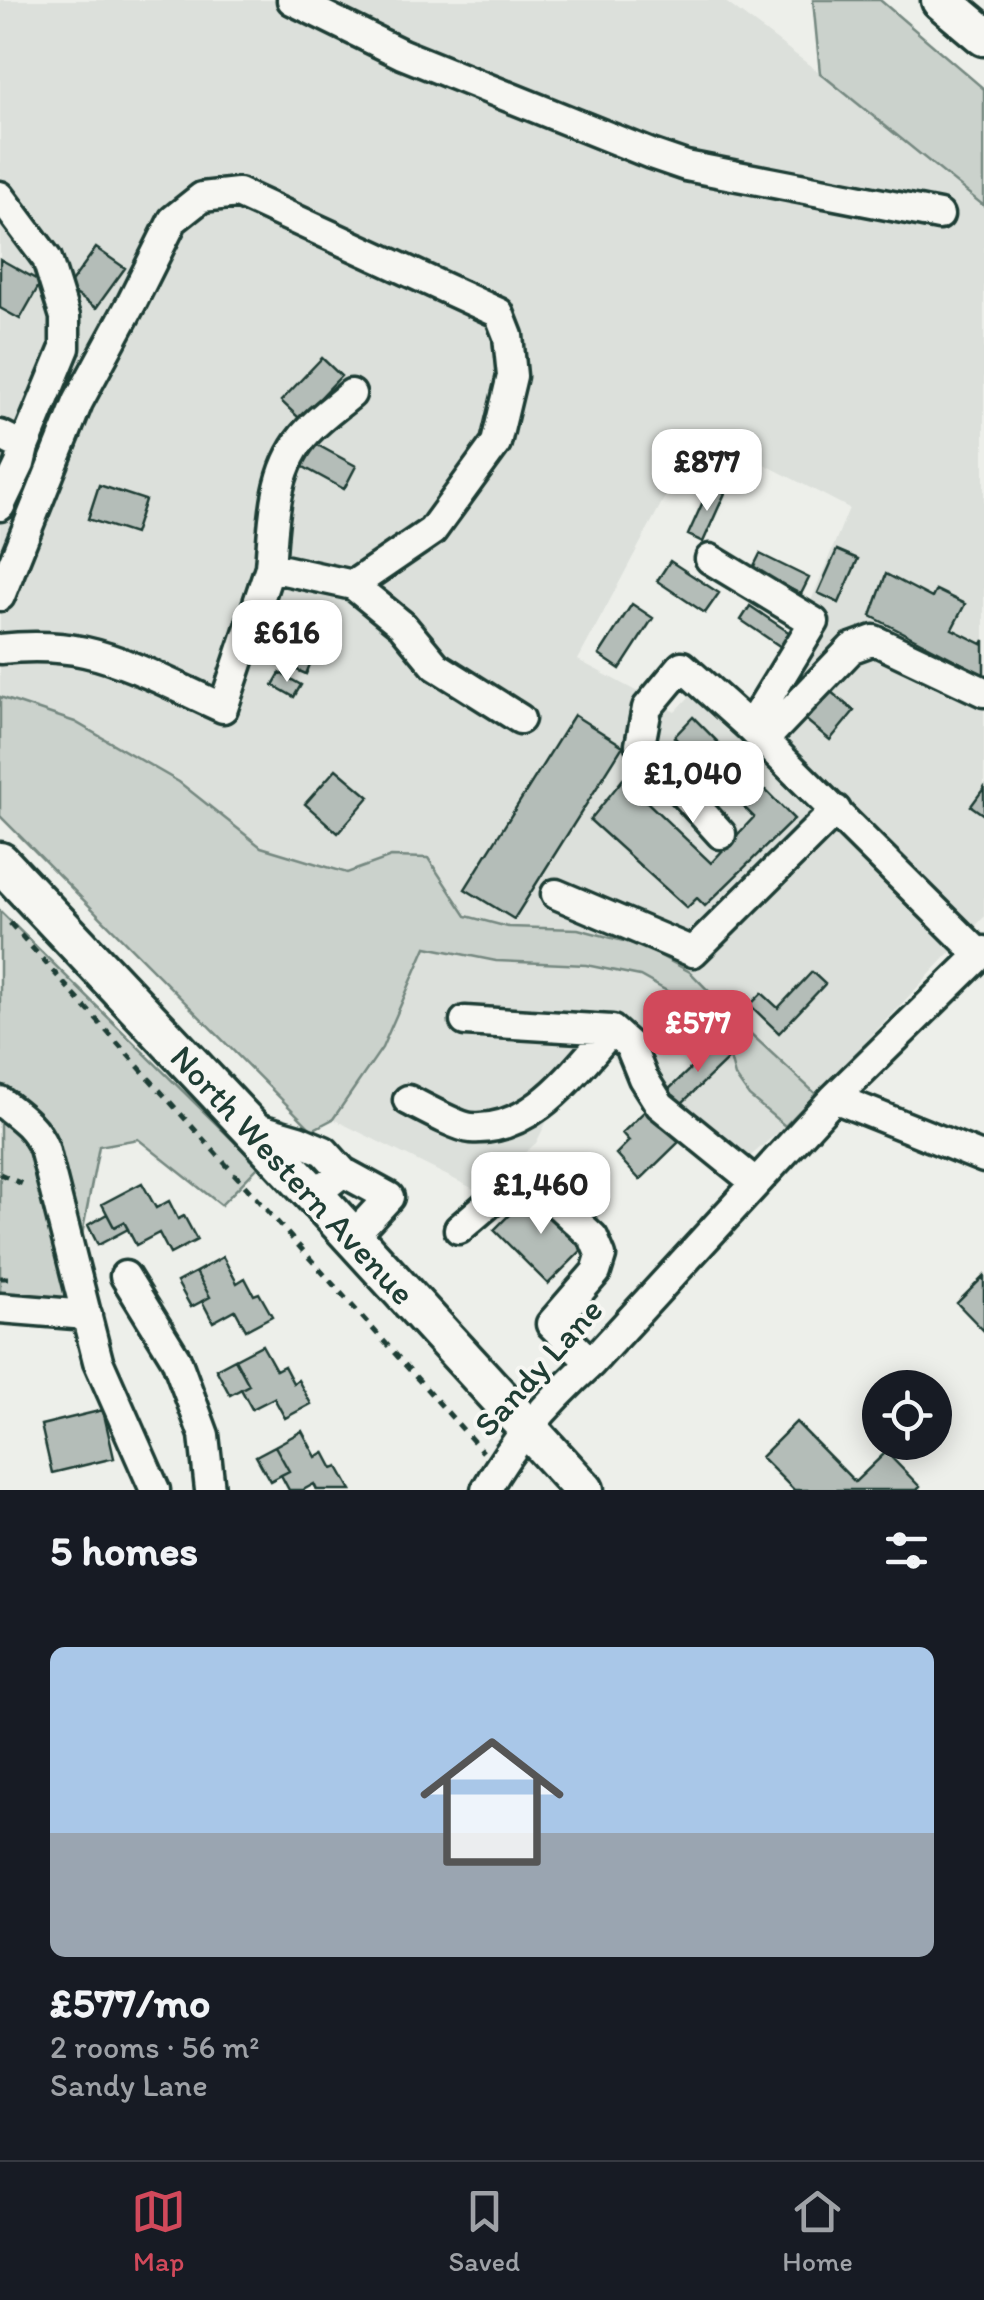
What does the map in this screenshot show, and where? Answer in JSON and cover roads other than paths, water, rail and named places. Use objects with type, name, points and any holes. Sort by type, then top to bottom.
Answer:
[{"type":"highway","points":[[941,0],[984,36]]},
{"type":"highway","name":"North Western Avenue","points":[[0,862],[249,1126],[329,1183],[352,1236],[584,1490]]},
{"type":"street","points":[[292,0],[402,54],[686,166],[938,216]]},
{"type":"street","points":[[0,596],[78,402],[173,220],[202,197],[238,193],[499,314],[508,336],[512,376],[496,442],[432,531],[354,585]]},
{"type":"street","points":[[0,196],[46,259],[65,317],[65,348],[12,441],[20,464],[0,506]]},
{"type":"street","points":[[0,649],[46,646],[87,652],[223,708],[270,568],[276,497],[288,460],[306,433],[351,394]]},
{"type":"street","points":[[710,559],[814,622],[757,734]]},
{"type":"street","points":[[270,568],[354,585],[402,625],[436,666],[520,719]]},
{"type":"street","points":[[757,734],[852,648],[874,640],[984,692]]},
{"type":"street","points":[[721,834],[640,745],[647,708],[682,666],[982,953]]},
{"type":"street","points":[[556,894],[693,952],[836,810]]},
{"type":"street","name":"Sandy Lane","points":[[492,1479],[560,1391],[834,1098],[982,953]]},
{"type":"street","points":[[465,1021],[612,1030],[630,1046],[660,1106],[756,1183]]},
{"type":"street","points":[[408,1100],[469,1128],[501,1124],[540,1107],[612,1030]]},
{"type":"street","points":[[834,1098],[984,1158]]},
{"type":"street","points":[[0,1100],[29,1124],[44,1148],[98,1361],[155,1490]]},
{"type":"street","points":[[459,1230],[517,1179],[528,1178],[593,1237],[601,1256],[596,1272],[551,1324],[591,1362]]},
{"type":"street","points":[[329,1183],[389,1197],[352,1236]]},
{"type":"street","points":[[125,1276],[176,1359],[204,1435],[210,1490]]},
{"type":"street","points":[[0,1308],[86,1315]]}]
